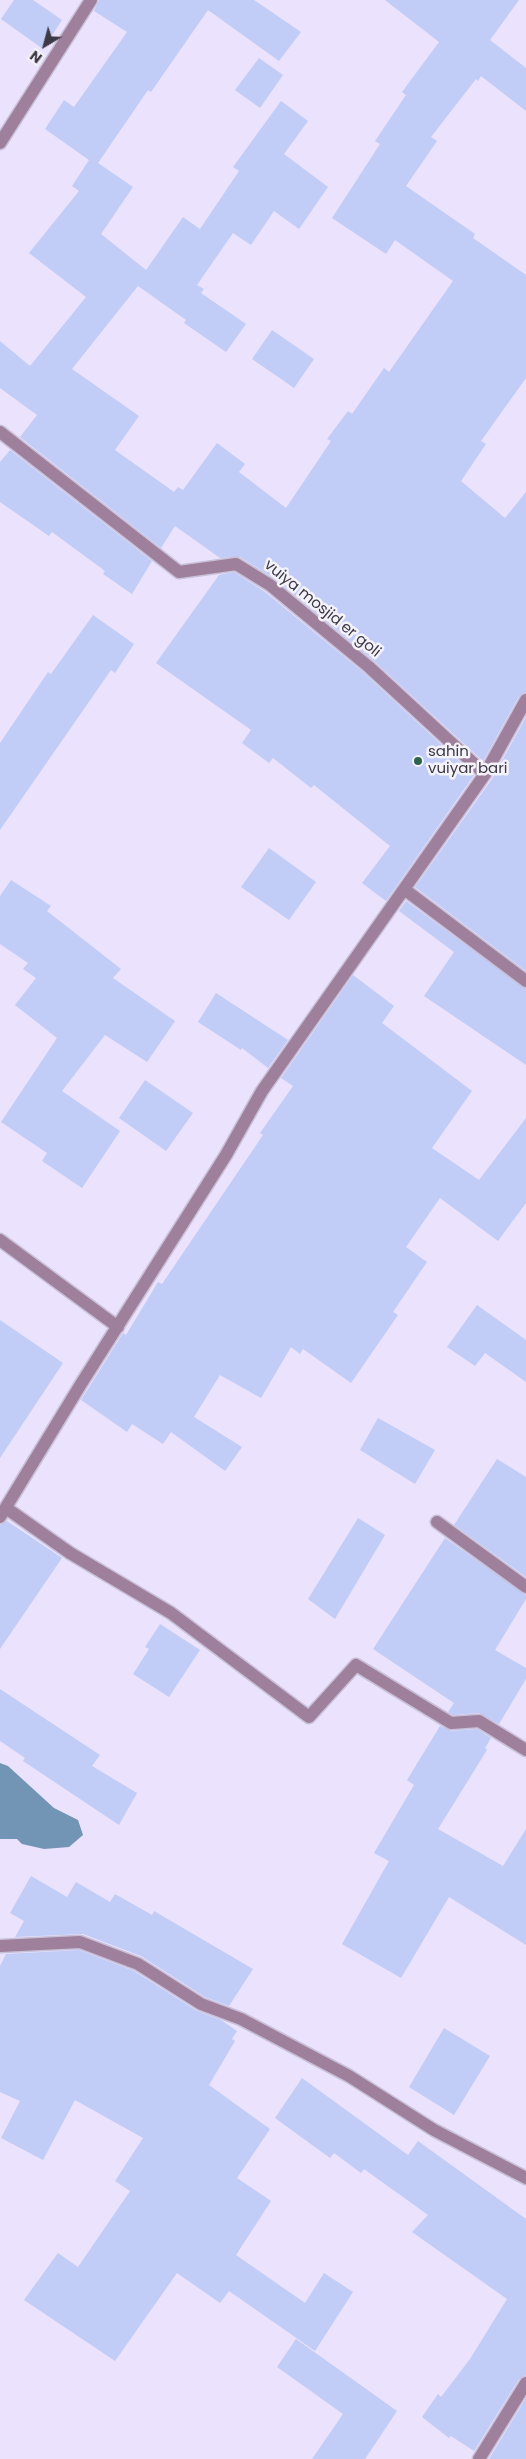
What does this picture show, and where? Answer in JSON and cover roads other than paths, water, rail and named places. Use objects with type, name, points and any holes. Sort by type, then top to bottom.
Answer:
[{"type":"street","points":[[0,143],[91,0]]},
{"type":"street","name":"vuiya mosjid er goli","points":[[0,432],[179,572],[236,564],[270,585],[369,667],[484,774]]},
{"type":"street","points":[[526,700],[484,774],[262,1091],[226,1155],[3,1513],[171,1613],[309,1717],[356,1665],[451,1723],[479,1722],[526,1750]]},
{"type":"street","points":[[404,889],[526,981]]},
{"type":"street","points":[[0,1240],[118,1327]]},
{"type":"street","points":[[437,1522],[526,1587]]},
{"type":"street","points":[[0,1946],[80,1942],[138,1964],[201,2004],[241,2019],[349,2076],[434,2130],[526,2178]]},
{"type":"street","points":[[479,2459],[526,2383]]},
{"type":"water","points":[[0,1763],[8,1766],[54,1808],[78,1820],[83,1835],[69,1847],[44,1849],[22,1844],[17,1839],[0,1839]]},
{"type":"place","name":"sahin vuiyar bari","points":[[418,761]]}]
